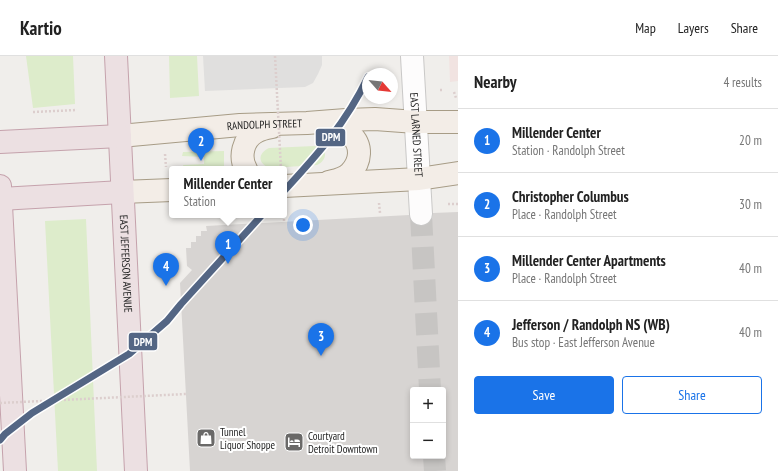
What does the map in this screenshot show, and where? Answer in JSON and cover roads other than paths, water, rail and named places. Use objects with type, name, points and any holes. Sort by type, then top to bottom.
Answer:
[{"type":"highway","name":"EAST JEFFERSON AVENUE","points":[[116,56],[136,471]]},
{"type":"highway","name":"RANDOLPH STREET","points":[[0,142],[120,136]]},
{"type":"highway","points":[[15,471],[0,195],[122,192]]},
{"type":"main road","name":"RANDOLPH STREET","points":[[120,136],[240,125],[375,119],[416,122],[458,122]]},
{"type":"main road","points":[[321,122],[338,127],[350,134],[356,141],[359,149],[359,158],[356,166],[349,174],[340,180],[322,184]]},
{"type":"main road","points":[[244,166],[242,150],[248,139],[256,132],[283,124]]},
{"type":"main road","points":[[287,181],[322,184],[419,179],[458,173]]},
{"type":"main road","points":[[122,192],[169,181]]},
{"type":"street","name":"EAST LARNED STREET","points":[[412,56],[421,214]]},
{"type":"street","points":[[0,286],[7,308]]},
{"type":"tunnel","points":[[421,214],[430,387]]},
{"type":"tunnel","points":[[434,459],[435,471]]},
{"type":"place","name":"Christopher Columbus","points":[[201,161]]},
{"type":"place","name":"Millender Center","points":[[228,264]]},
{"type":"place","name":"Jefferson / Randolph NS (WB)","points":[[166,286]]},
{"type":"place","name":"Millender Center Apartments","points":[[321,356]]},
{"type":"place","name":"Tunnel Liquor Shoppe","points":[[206,438]]},
{"type":"place","name":"Courtyard Detroit Downtown","points":[[294,442]]}]
